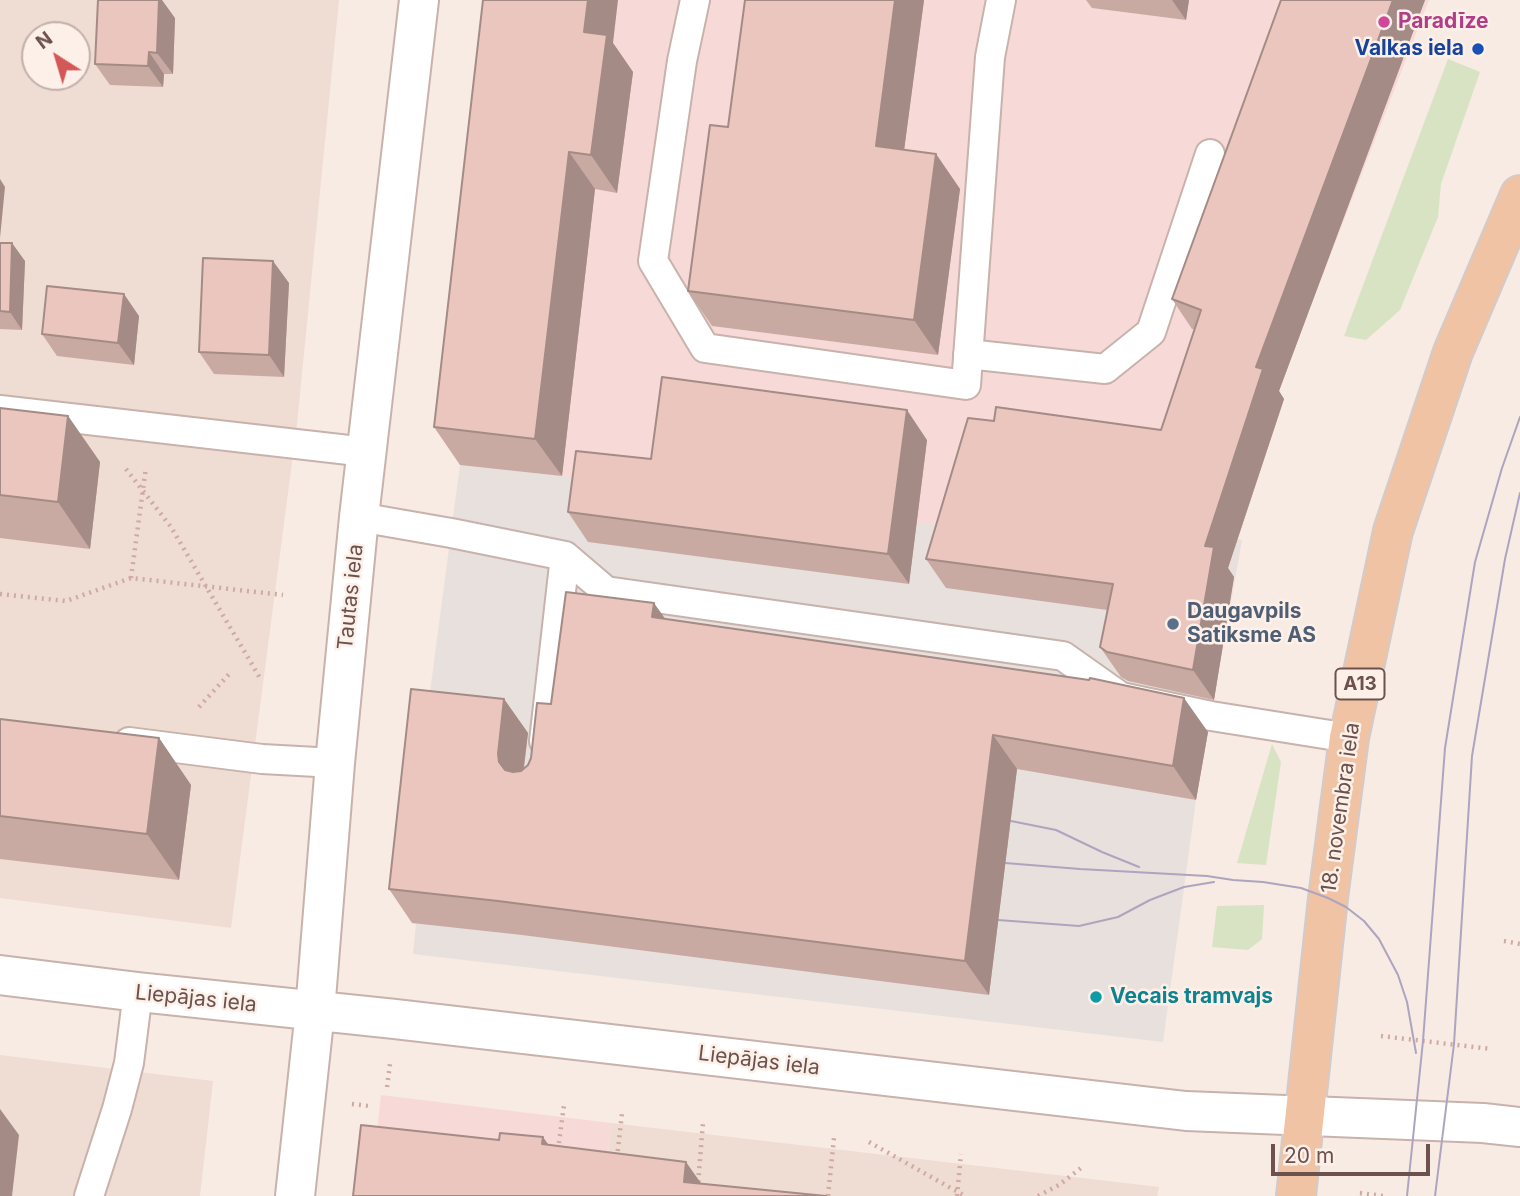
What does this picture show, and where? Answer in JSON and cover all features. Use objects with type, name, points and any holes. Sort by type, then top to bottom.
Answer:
[{"type":"main road","name":"18. novembra iela","points":[[1296,1196],[1328,898],[1349,738],[1393,531],[1452,352],[1520,195]]},
{"type":"street","name":"Tautas iela","points":[[295,1196],[315,1011],[359,517],[419,0]]},
{"type":"street","name":"Liepājas iela","points":[[0,975],[1186,1111],[1483,1123],[1520,1127]]},
{"type":"lane","points":[[695,0],[682,61],[653,261],[705,348],[966,385],[990,57],[1001,0]]},
{"type":"lane","points":[[968,354],[1105,369],[1151,332],[1210,154]]},
{"type":"lane","points":[[0,410],[366,452]]},
{"type":"lane","points":[[359,517],[565,556],[606,591],[1063,656],[1121,697],[1211,716],[1349,738]]},
{"type":"lane","points":[[542,763],[565,556]]},
{"type":"lane","points":[[109,740],[262,759],[335,763]]},
{"type":"lane","points":[[89,1196],[129,1063],[138,992]]},
{"type":"path","points":[[89,421],[171,527],[260,678]]},
{"type":"path","points":[[131,578],[152,428]]},
{"type":"path","points":[[0,594],[66,601],[131,578],[283,595]]},
{"type":"path","points":[[1504,941],[1520,944]]},
{"type":"path","points":[[1381,1036],[1491,1049]]},
{"type":"path","points":[[387,1087],[391,1057]]},
{"type":"path","points":[[348,1103],[369,1106]]},
{"type":"path","points":[[556,1160],[564,1105]]},
{"type":"path","points":[[616,1167],[622,1113]]},
{"type":"path","points":[[697,1196],[703,1123]]},
{"type":"path","points":[[828,1196],[834,1138]]},
{"type":"path","points":[[869,1142],[965,1196]]},
{"type":"path","points":[[958,1194],[961,1154]]},
{"type":"path","points":[[1038,1196],[1059,1185],[1081,1168]]},
{"type":"path","points":[[690,1188],[697,1189]]},
{"type":"path","points":[[1360,1193],[1383,1196]]},
{"type":"shaded area","points":[[0,0],[339,0],[297,424],[231,928],[0,898]]},
{"type":"shaded area","points":[[514,0],[1429,0],[1288,365],[1077,543],[460,465]]},
{"type":"shaded area","points":[[460,465],[596,480],[1076,543],[1174,526],[1242,540],[1196,800],[1163,1042],[413,954],[416,924],[412,923],[435,724],[426,722]]},
{"type":"shaded area","points":[[0,1055],[213,1081],[200,1196],[0,1196]]},
{"type":"shaded area","points":[[381,1095],[611,1123],[604,1192],[628,1196],[370,1196]]},
{"type":"shaded area","points":[[611,1123],[1159,1187],[1157,1196],[628,1196],[604,1192]]},
{"type":"green space","points":[[1448,59],[1480,72],[1441,184],[1438,217],[1400,310],[1366,340],[1344,336]]},
{"type":"green space","points":[[1272,744],[1281,762],[1266,865],[1237,863]]},
{"type":"green space","points":[[1264,905],[1262,939],[1248,950],[1212,947],[1217,906]]},
{"type":"building","points":[[98,0],[159,0],[157,53],[149,52],[148,66],[95,64]]},
{"type":"building","points":[[483,0],[588,0],[584,32],[607,35],[591,155],[569,152],[535,439],[434,427]]},
{"type":"building","points":[[745,0],[895,0],[876,146],[936,154],[914,320],[688,291],[710,125],[728,127]]},
{"type":"building","points":[[1281,0],[1393,0],[1256,367],[1263,369],[1205,546],[1214,547],[1193,670],[1107,652],[1100,647],[1113,584],[926,559],[968,418],[994,421],[996,407],[1161,430],[1201,310],[1172,299]]},
{"type":"building","points":[[0,243],[12,243],[10,312],[0,311]]},
{"type":"building","points":[[203,258],[273,261],[269,355],[199,352]]},
{"type":"building","points":[[47,286],[124,294],[118,343],[42,334]]},
{"type":"building","points":[[662,377],[907,410],[888,554],[568,512],[576,451],[651,459]]},
{"type":"building","points":[[0,408],[68,416],[58,502],[0,495]]},
{"type":"building","points":[[566,592],[654,603],[652,617],[1089,680],[1090,678],[1184,698],[1173,766],[993,735],[965,961],[389,889],[411,689],[504,699],[499,762],[505,770],[521,771],[531,758],[537,703],[551,704]]},
{"type":"building","points":[[0,719],[159,738],[147,834],[0,816]]},
{"type":"building","points":[[361,1125],[499,1140],[500,1133],[543,1137],[542,1144],[686,1162],[684,1182],[826,1196],[353,1196]]},
{"type":"tram line","points":[[1407,1196],[1423,1041],[1445,748],[1475,562],[1520,417]]},
{"type":"tram line","points":[[1435,1196],[1454,1044],[1472,756],[1505,559],[1520,493]]},
{"type":"tram line","points":[[1011,821],[1056,830],[1139,867]]},
{"type":"tram line","points":[[1005,863],[1263,882],[1301,888],[1328,898],[1346,907],[1364,921],[1379,939],[1398,975],[1407,1002],[1416,1053]]},
{"type":"tram line","points":[[998,920],[1079,926],[1118,917],[1150,900],[1184,887],[1214,882]]},
{"type":"place","name":"Paradīze","points":[[1384,22]]},
{"type":"place","name":"Valkas iela","points":[[1478,49]]},
{"type":"place","name":"Daugavpils Satiksme AS","points":[[1173,624]]},
{"type":"place","name":"Vecais tramvajs","points":[[1096,997]]}]
